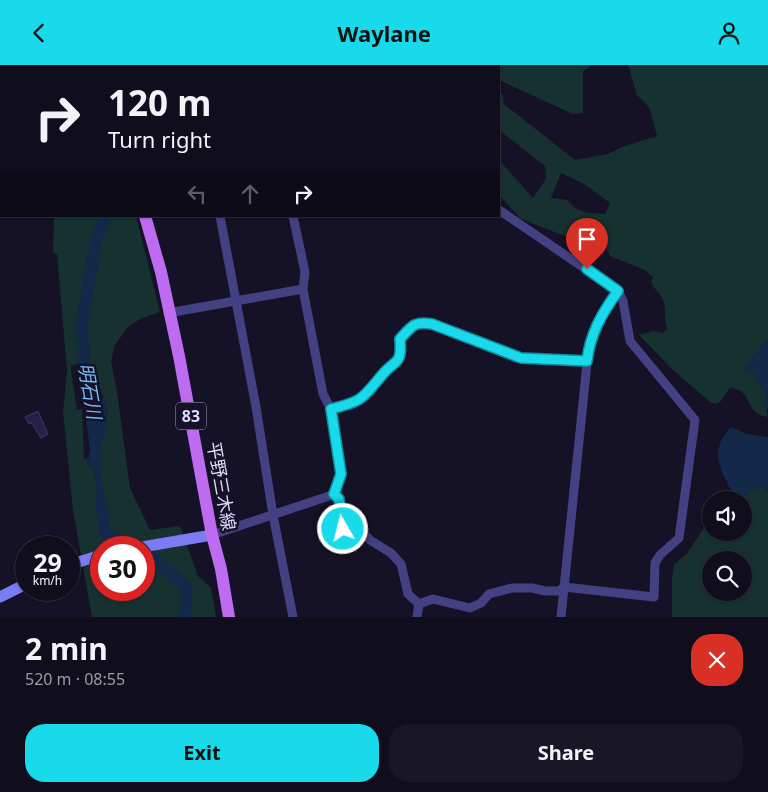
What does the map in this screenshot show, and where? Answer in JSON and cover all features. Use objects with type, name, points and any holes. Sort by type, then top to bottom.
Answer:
[{"type":"main road","name":"平野三木線","points":[[145,217],[160,272],[190,411],[209,536],[221,569],[229,617]]},
{"type":"street","points":[[419,604],[432,599],[470,608],[481,603],[489,594],[512,588],[559,591],[564,587],[654,597],[655,563],[680,538],[695,420],[630,341],[623,301],[618,291],[500,211]]},
{"type":"street","points":[[220,217],[256,407],[272,515],[293,617]]},
{"type":"street","points":[[293,217],[305,272],[303,289],[323,394],[331,409],[341,474],[334,494]]},
{"type":"street","points":[[168,313],[303,289]]},
{"type":"street","points":[[561,617],[589,344],[602,314],[618,291]]},
{"type":"street","points":[[331,409],[352,403],[364,397],[383,373],[397,363],[401,352],[400,339],[414,324],[422,322],[432,324],[521,358],[587,361]]},
{"type":"street","points":[[155,545],[209,536],[334,494]]},
{"type":"street","points":[[334,494],[339,499],[343,529],[349,532],[360,529],[370,539],[391,553],[400,564],[408,594],[419,604]]},
{"type":"street","points":[[0,597],[15,590]]},
{"type":"street","points":[[417,617],[419,604]]},
{"type":"green space","points":[[500,65],[592,65],[583,71],[583,113],[573,114],[500,80]]},
{"type":"green space","points":[[628,65],[768,65],[768,339],[743,371],[748,374],[754,374],[767,395],[765,400],[768,417],[760,415],[755,411],[743,393],[738,390],[730,388],[720,402],[715,404],[710,402],[672,369],[639,335],[653,331],[663,333],[667,328],[663,300],[651,282],[653,277],[645,270],[610,256],[603,241],[565,236],[521,219],[500,196],[500,161],[533,198],[546,179],[545,166],[500,131],[500,93],[503,95],[504,104],[575,160],[608,154],[622,147],[657,136],[649,107],[637,95]],"holes":[[[561,173],[584,184],[610,203],[605,214],[584,212],[575,208],[568,200],[551,198]]]},
{"type":"green space","points":[[54,217],[136,217],[160,312],[140,319],[127,328],[115,345],[111,361],[130,488],[150,530],[180,526],[198,576],[211,587],[216,617],[92,617],[80,549],[80,536],[78,536],[73,510],[63,412],[67,371],[57,254],[53,253]],"holes":[[[89,361],[106,408],[107,424],[99,457],[106,519],[100,519],[94,467],[87,465],[88,458],[84,459],[82,409],[77,410],[71,366]]]},
{"type":"green space","points":[[762,486],[768,491],[768,617],[672,617],[674,564],[686,555],[702,531],[702,541],[752,541],[752,491],[749,491]]},
{"type":"water","points":[[768,339],[768,409],[763,406],[767,395],[754,374],[748,374],[743,371]]},
{"type":"water","points":[[104,398],[108,421],[99,457],[106,519],[100,520],[94,467],[87,465],[90,450],[84,402]]},
{"type":"water","points":[[731,427],[747,434],[768,437],[768,491],[762,486],[749,491],[732,491],[719,463],[719,446]]},
{"type":"building","points":[[38,411],[48,434],[41,438],[32,423],[29,424],[25,417]]},
{"type":"waterway","name":"明石川","points":[[96,415],[91,383],[84,364],[82,321],[96,242],[105,217]]},
{"type":"waterway","name":"明石川","points":[[101,502],[105,534],[110,536]]},
{"type":"waterway","name":"明石川","points":[[155,560],[187,588],[185,617]]},
{"type":"route","points":[[343,529],[339,499],[334,494],[341,474],[331,409],[352,403],[364,397],[383,373],[397,363],[401,352],[400,339],[414,324],[422,322],[432,324],[521,358],[587,361],[589,344],[594,331],[602,314],[618,291],[587,269]]}]
